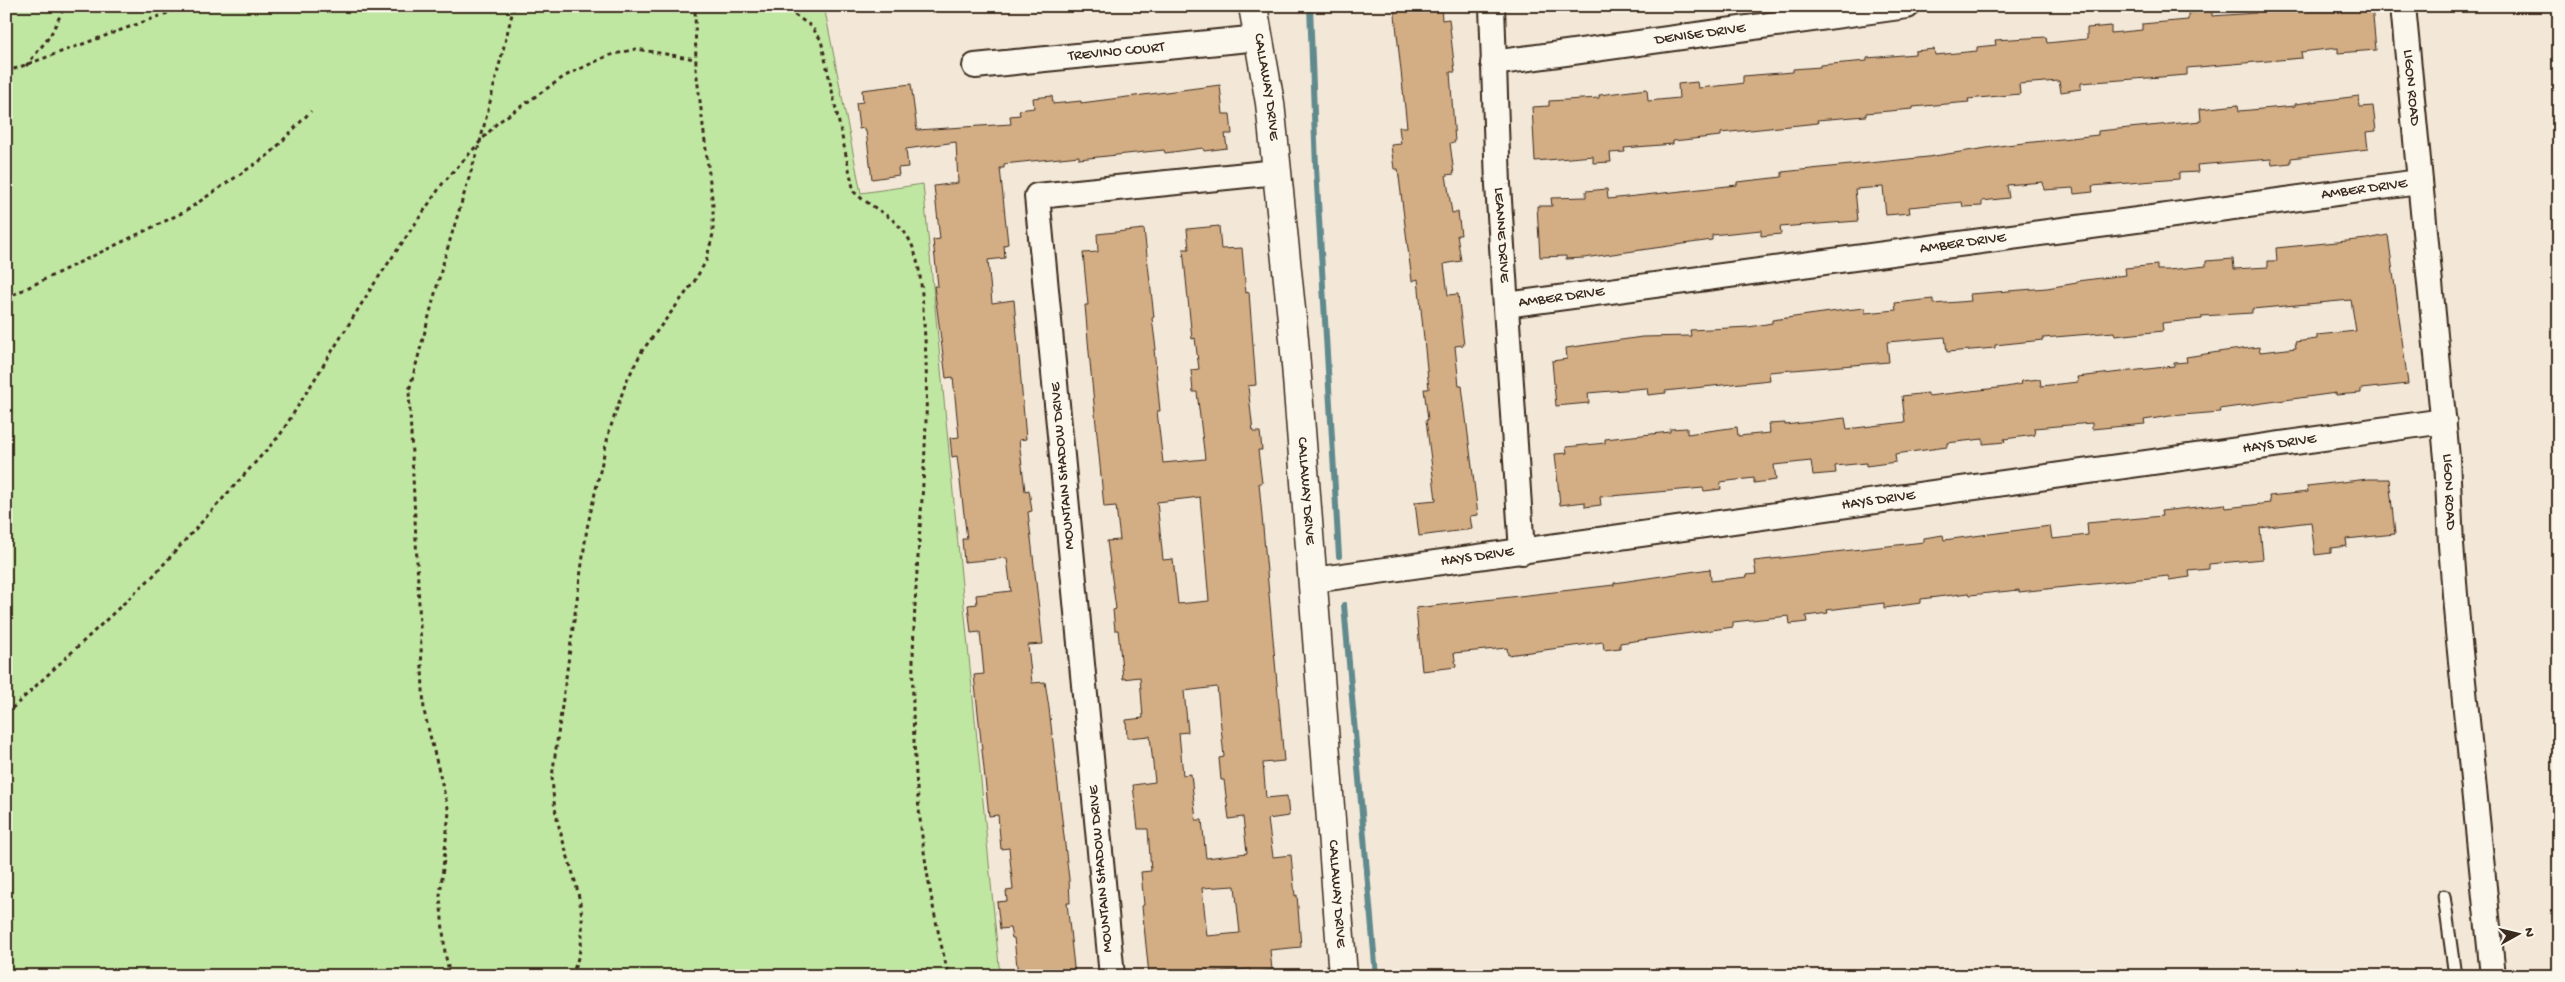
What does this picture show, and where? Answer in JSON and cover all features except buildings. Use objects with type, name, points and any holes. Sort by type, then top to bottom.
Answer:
[{"type":"street","name":"CALLAWAY DRIVE","points":[[1253,6],[1270,103],[1294,339],[1343,976]]},
{"type":"street","name":"LEANNE DRIVE","points":[[1492,6],[1493,62],[1506,305],[1522,552]]},
{"type":"street","name":"DENISE DRIVE","points":[[1493,62],[1907,6]]},
{"type":"street","name":"LIGON ROAD","points":[[2403,6],[2444,421],[2457,622],[2493,976]]},
{"type":"street","name":"TREVINO COURT","points":[[975,66],[1260,38]]},
{"type":"street","name":"MOUNTAIN SHADOW DRIVE","points":[[1112,976],[1037,196],[1277,172]]},
{"type":"street","name":"AMBER DRIVE","points":[[1506,305],[2419,182]]},
{"type":"street","name":"HAYS DRIVE","points":[[1314,580],[2444,421]]},
{"type":"lane","points":[[2444,896],[2455,976]]},
{"type":"path","points":[[25,67],[50,36],[65,6]]},
{"type":"path","points":[[6,72],[25,67],[187,6]]},
{"type":"path","points":[[572,976],[580,959],[583,920],[578,888],[555,808],[552,777],[554,750],[587,528],[609,432],[626,382],[642,351],[694,282],[706,261],[712,234],[713,206],[696,59],[695,6]]},
{"type":"path","points":[[781,6],[811,26],[821,40],[854,192],[894,220],[911,243],[917,266],[927,368],[926,458],[914,628],[916,778],[924,854],[938,933],[949,976]]},
{"type":"path","points":[[450,976],[445,953],[440,896],[449,812],[424,711],[409,391],[444,260],[480,142],[513,7]]},
{"type":"path","points":[[6,714],[154,575],[280,435],[372,287],[443,183],[498,122],[565,76],[607,56],[636,49],[696,59]]},
{"type":"path","points":[[6,298],[184,212],[270,154],[311,111]]},
{"type":"green space","points":[[6,6],[824,6],[861,193],[923,184],[1000,976],[6,976]]},
{"type":"waterway","points":[[1310,6],[1316,168],[1339,556]]},
{"type":"waterway","points":[[1344,605],[1376,976]]}]
